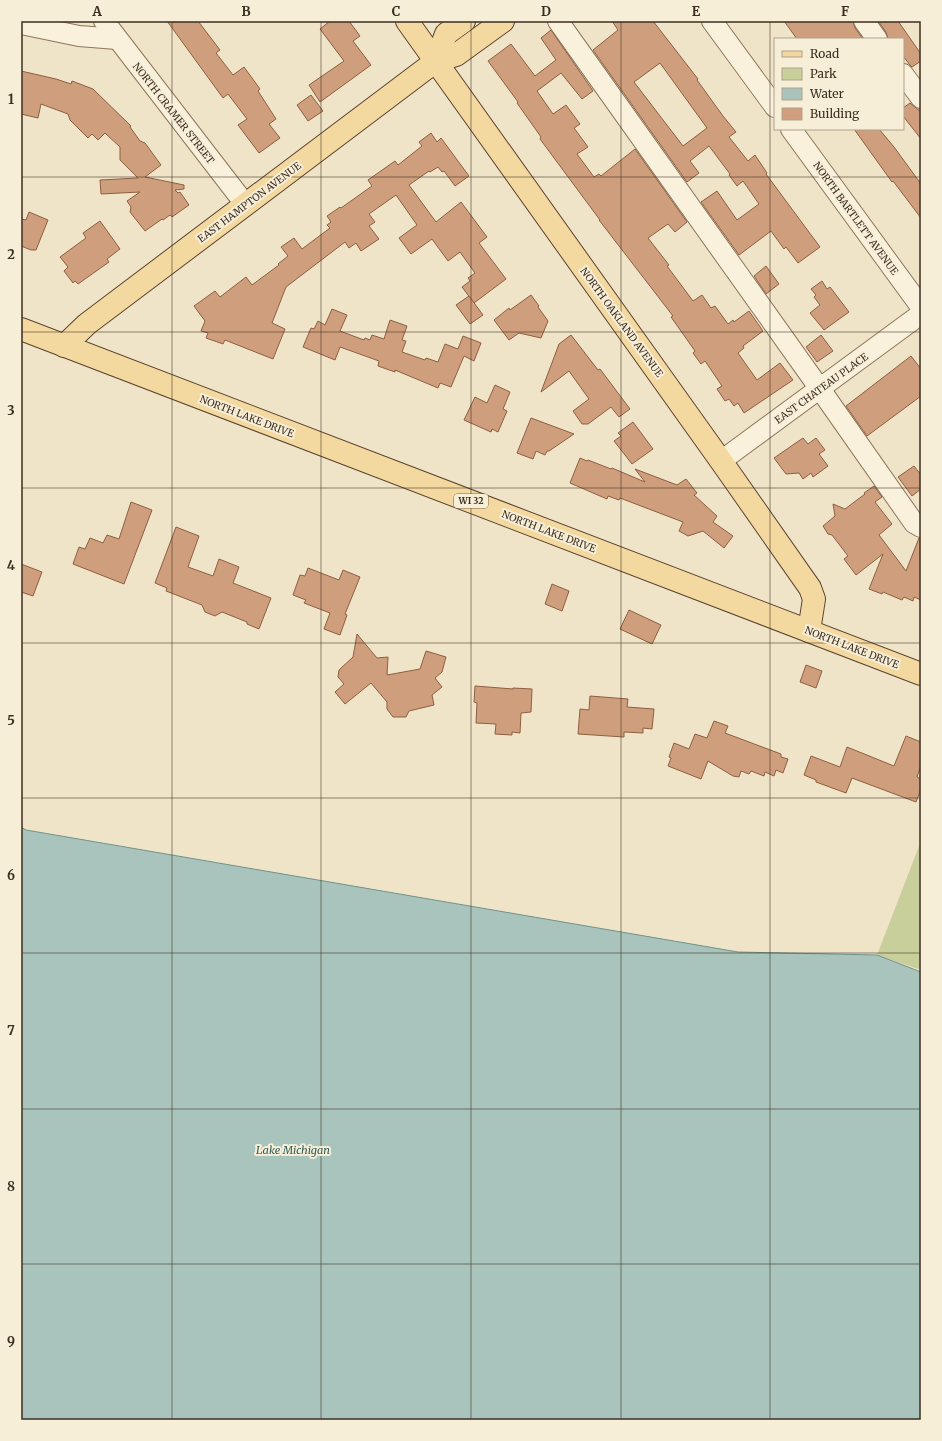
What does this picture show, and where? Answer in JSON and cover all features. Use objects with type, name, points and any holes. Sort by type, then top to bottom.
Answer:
[{"type":"main road","name":"NORTH OAKLAND AVENUE","points":[[407,21],[810,588],[814,599],[809,631]]},
{"type":"main road","points":[[436,61],[446,34],[464,21]]},
{"type":"main road","points":[[436,61],[456,55],[503,21]]},
{"type":"main road","name":"EAST HAMPTON AVENUE","points":[[64,346],[87,324],[436,61]]},
{"type":"main road","name":"NORTH LAKE DRIVE","points":[[21,329],[921,674]]},
{"type":"street","name":"NORTH CRAMER STREET","points":[[104,21],[245,204]]},
{"type":"street","points":[[558,21],[820,388],[914,523],[921,527]]},
{"type":"street","points":[[712,21],[774,106]]},
{"type":"street","points":[[864,21],[876,38]]},
{"type":"street","points":[[21,24],[79,36],[117,39]]},
{"type":"street","points":[[904,75],[921,98]]},
{"type":"street","name":"NORTH BARTLETT AVENUE","points":[[792,130],[921,307]]},
{"type":"street","name":"EAST CHATEAU PLACE","points":[[721,461],[921,314]]},
{"type":"green space","points":[[921,841],[921,970],[877,955]]},
{"type":"water","name":"Lake Michigan","points":[[21,827],[26,830],[738,952],[877,955],[921,972],[921,1420],[21,1420]]},
{"type":"building","points":[[167,21],[198,21],[220,50],[216,53],[233,75],[244,67],[260,89],[258,91],[276,119],[269,124],[280,138],[259,153],[238,125],[247,119],[228,94],[223,98]]},
{"type":"building","points":[[330,21],[349,21],[360,36],[353,41],[371,65],[320,102],[309,85],[344,61],[320,29]]},
{"type":"building","points":[[612,21],[653,21],[698,79],[697,80],[736,132],[729,137],[748,161],[755,155],[767,173],[766,174],[820,247],[798,263],[786,247],[784,249],[771,231],[739,255],[701,202],[717,191],[737,220],[759,204],[743,181],[737,186],[709,146],[690,161],[699,173],[687,182],[593,50],[618,30]],"holes":[[[660,63],[707,128],[683,146],[634,82]]]},
{"type":"building","points":[[784,21],[853,21],[855,28],[862,38],[796,38]]},
{"type":"building","points":[[878,21],[898,21],[921,54],[921,61],[912,67],[904,57],[904,38],[888,38],[886,32]]},
{"type":"building","points":[[551,30],[593,91],[582,99],[561,73],[537,91],[553,114],[566,105],[580,124],[574,128],[588,147],[577,154],[594,177],[599,174],[601,176],[635,149],[687,222],[675,232],[668,224],[648,238],[669,265],[667,266],[693,301],[702,295],[711,308],[715,306],[728,324],[733,320],[734,322],[749,311],[763,331],[743,346],[744,348],[738,353],[757,380],[780,363],[793,380],[744,413],[738,403],[734,406],[729,399],[725,401],[717,389],[722,386],[705,361],[701,364],[693,353],[695,351],[671,317],[673,316],[599,220],[540,139],[541,137],[517,103],[518,102],[488,61],[511,44],[535,76],[556,60],[541,38]]},
{"type":"building","points":[[21,71],[71,84],[72,81],[93,89],[131,126],[130,127],[140,141],[145,143],[161,165],[145,177],[184,185],[184,189],[175,190],[178,193],[180,192],[189,205],[172,217],[170,215],[163,220],[162,219],[145,231],[130,212],[131,207],[127,201],[140,192],[101,194],[100,180],[138,178],[120,160],[120,147],[105,133],[98,140],[92,134],[88,138],[70,120],[68,114],[41,104],[38,118],[21,114]]},
{"type":"building","points":[[311,95],[323,111],[308,121],[297,105]]},
{"type":"building","points":[[910,103],[921,112],[921,139],[904,117],[904,107]]},
{"type":"building","points":[[855,130],[880,130],[894,147],[921,184],[921,218],[893,181],[892,182]]},
{"type":"building","points":[[431,133],[437,142],[441,138],[469,176],[455,186],[444,171],[442,172],[438,167],[430,172],[429,171],[409,185],[436,222],[461,202],[487,237],[479,243],[506,279],[474,303],[462,287],[470,281],[468,278],[475,273],[460,252],[448,261],[432,239],[411,254],[399,238],[417,225],[396,195],[369,214],[375,222],[369,226],[379,239],[361,251],[356,243],[349,248],[345,242],[286,287],[272,323],[285,329],[273,359],[225,340],[223,344],[206,338],[208,333],[201,331],[205,321],[194,306],[215,291],[220,297],[246,277],[252,285],[279,265],[278,264],[288,256],[281,247],[294,238],[302,249],[330,228],[327,225],[331,222],[327,216],[372,186],[368,180],[395,161],[398,165],[422,146],[419,142]]},
{"type":"building","points":[[29,212],[48,220],[36,250],[31,250],[21,246],[21,219],[26,220]]},
{"type":"building","points":[[100,221],[120,249],[107,259],[109,262],[78,284],[75,281],[73,283],[64,271],[68,267],[60,257],[86,238],[83,233]]},
{"type":"building","points":[[766,266],[779,284],[766,294],[754,276]]},
{"type":"building","points":[[822,281],[827,289],[830,287],[849,312],[824,330],[810,313],[820,305],[814,297],[816,295],[811,289]]},
{"type":"building","points":[[531,295],[548,321],[541,338],[519,333],[509,340],[494,320],[509,308],[510,310]]},
{"type":"building","points":[[469,296],[483,315],[470,324],[456,305]]},
{"type":"building","points":[[332,309],[347,315],[340,331],[364,340],[365,338],[370,340],[372,335],[384,339],[390,320],[407,326],[402,340],[406,341],[402,352],[425,360],[426,358],[438,362],[445,344],[458,349],[463,336],[481,343],[474,361],[464,356],[451,387],[440,383],[438,388],[395,370],[395,372],[378,366],[379,361],[340,347],[335,360],[303,347],[311,328],[314,329],[318,321],[325,325]]},
{"type":"building","points":[[571,335],[598,370],[600,369],[630,409],[619,417],[611,407],[588,424],[582,424],[573,411],[589,399],[569,371],[541,392],[559,344]]},
{"type":"building","points":[[821,335],[833,351],[817,362],[806,347]]},
{"type":"building","points":[[911,356],[921,369],[921,396],[867,436],[846,406]]},
{"type":"building","points":[[495,385],[510,392],[503,409],[507,411],[498,432],[492,429],[491,432],[464,420],[475,397],[487,403]]},
{"type":"building","points":[[531,418],[574,434],[547,451],[545,455],[536,451],[533,459],[517,453]]},
{"type":"building","points":[[633,422],[653,449],[632,464],[614,441],[621,436],[618,433]]},
{"type":"building","points":[[803,438],[808,444],[816,438],[825,450],[819,454],[828,466],[813,477],[811,473],[803,479],[799,473],[786,474],[774,458]]},
{"type":"building","points":[[580,458],[611,469],[612,468],[645,482],[635,469],[677,485],[686,479],[697,493],[694,495],[717,516],[713,522],[733,536],[724,548],[703,531],[688,536],[679,531],[683,522],[620,498],[619,500],[608,496],[607,499],[570,483]]},
{"type":"building","points":[[914,466],[921,475],[921,489],[912,496],[898,477]]},
{"type":"building","points":[[874,486],[882,497],[875,502],[892,524],[879,535],[906,571],[919,538],[921,538],[921,600],[914,597],[913,601],[904,597],[902,600],[883,592],[882,594],[869,589],[883,554],[856,575],[844,559],[848,556],[832,535],[828,534],[823,526],[835,516],[833,504],[845,509]]},
{"type":"building","points":[[131,502],[152,510],[124,584],[73,564],[79,547],[85,549],[90,538],[103,543],[107,535],[119,539]]},
{"type":"building","points":[[176,527],[199,536],[188,567],[213,576],[219,559],[239,567],[233,583],[271,598],[259,629],[247,624],[247,622],[222,612],[215,616],[205,612],[202,605],[166,591],[167,588],[155,583]]},
{"type":"building","points":[[21,564],[42,572],[33,596],[21,592]]},
{"type":"building","points":[[308,568],[339,580],[343,570],[360,577],[345,614],[347,615],[340,635],[324,629],[330,613],[304,603],[306,600],[293,595],[300,575],[305,576]]},
{"type":"building","points":[[552,584],[569,591],[562,611],[545,604]]},
{"type":"building","points":[[629,610],[661,625],[652,644],[620,629]]},
{"type":"building","points":[[357,634],[377,658],[388,657],[387,675],[420,669],[426,651],[446,657],[442,672],[435,678],[442,687],[432,695],[434,705],[409,711],[406,717],[393,717],[387,709],[387,702],[371,683],[345,704],[335,692],[344,684],[338,677],[339,670],[353,657]]},
{"type":"building","points":[[806,665],[822,671],[816,688],[800,682]]},
{"type":"building","points":[[475,686],[532,689],[531,712],[521,713],[520,733],[512,732],[512,735],[495,734],[496,724],[476,723],[477,703],[474,702]]},
{"type":"building","points":[[590,696],[628,699],[627,707],[654,709],[652,729],[643,728],[643,733],[624,732],[624,737],[578,734],[580,709],[589,710]]},
{"type":"building","points":[[714,721],[728,726],[725,733],[781,754],[781,757],[788,759],[783,773],[776,770],[774,776],[765,772],[764,776],[751,771],[749,774],[741,771],[739,777],[733,776],[708,761],[701,779],[668,766],[671,758],[669,757],[674,743],[689,749],[695,734],[707,738]]},
{"type":"building","points":[[906,736],[921,742],[921,765],[917,777],[921,779],[921,789],[916,802],[852,778],[846,793],[816,782],[816,780],[804,775],[811,756],[840,767],[847,747],[894,766]]}]
